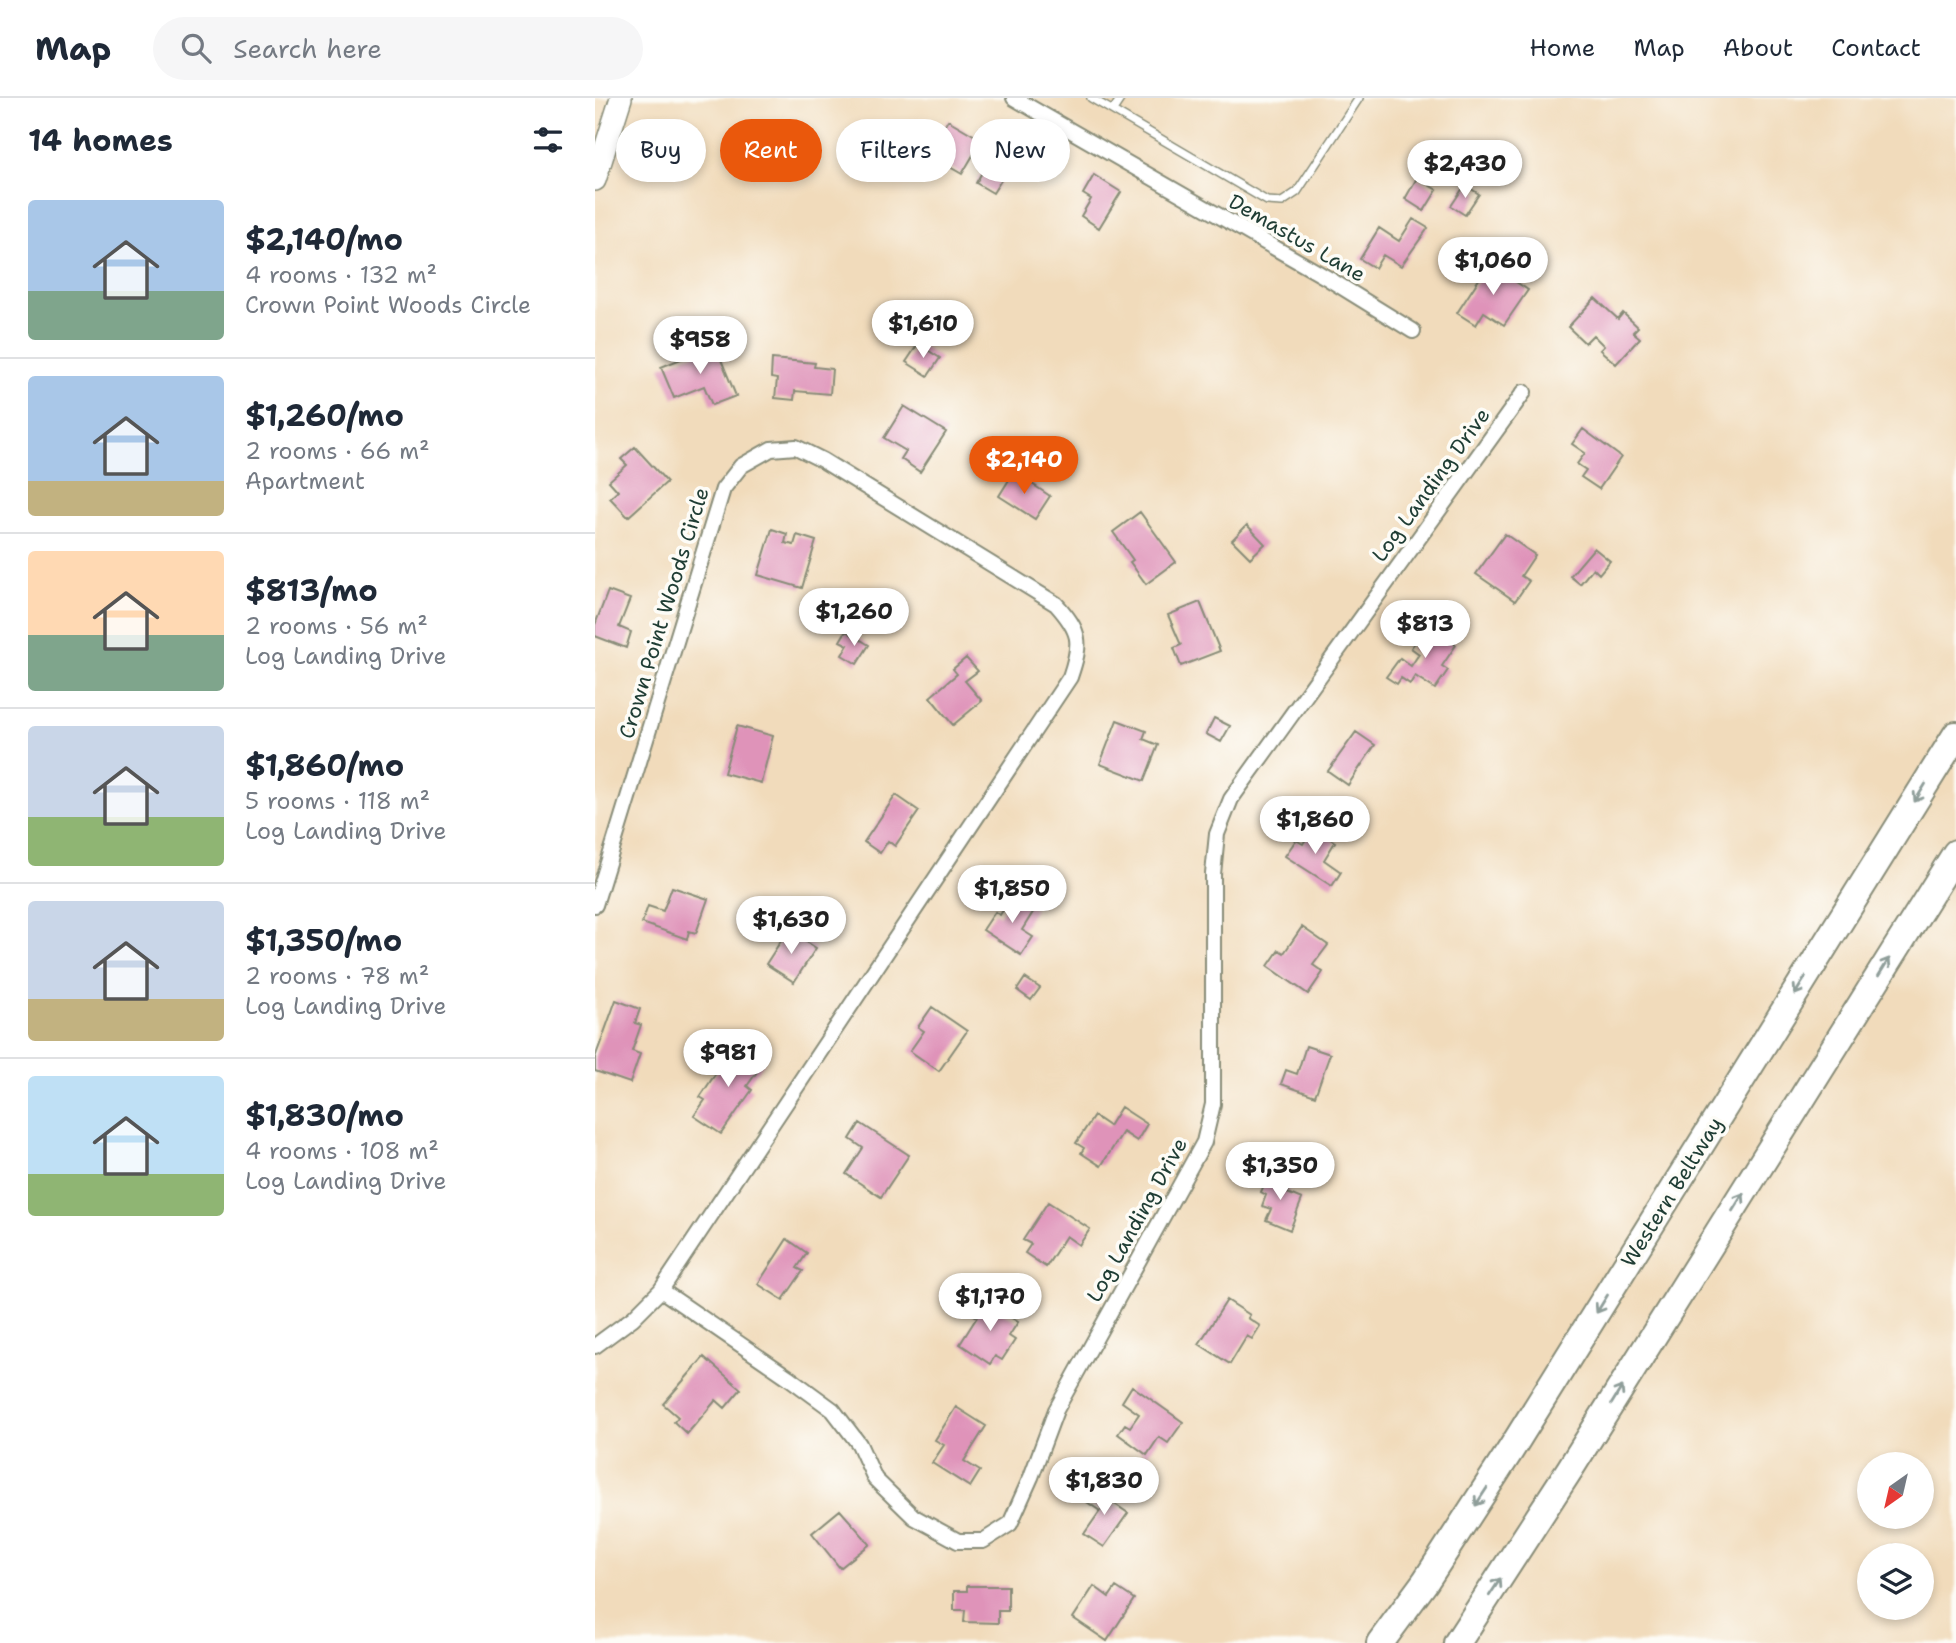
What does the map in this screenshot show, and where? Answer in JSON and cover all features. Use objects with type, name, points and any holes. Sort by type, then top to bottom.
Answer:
[{"type":"highway","name":"Western Beltway","points":[[1380,1643],[1425,1583],[1510,1451],[1956,735]]},
{"type":"highway","points":[[1457,1643],[1570,1469],[1956,853]]},
{"type":"main road","points":[[595,180],[621,98]]},
{"type":"street","name":"Demastus Lane","points":[[1014,98],[1329,279],[1413,331]]},
{"type":"street","name":"Log Landing Drive","points":[[661,1290],[833,1410],[859,1444],[875,1479],[914,1517],[958,1541],[983,1541],[1010,1524],[1056,1410],[1204,1142],[1213,1104],[1213,874],[1217,834],[1231,799],[1524,392]]},
{"type":"street","name":"Crown Point Woods Circle","points":[[595,905],[723,489],[741,466],[771,449],[796,447],[823,460],[1056,604],[1072,622],[1079,650],[1070,677],[661,1290],[633,1318],[595,1346]]},
{"type":"lane","points":[[1091,98],[1267,201],[1282,202],[1297,191],[1359,98]]},
{"type":"lane","points":[[1113,110],[1121,98]]},
{"type":"building","points":[[956,125],[970,133],[970,160],[962,174],[956,171]]},
{"type":"building","points":[[1094,175],[1121,192],[1099,228],[1081,216],[1091,199],[1083,194]]},
{"type":"building","points":[[1417,178],[1437,190],[1424,211],[1405,199]]},
{"type":"building","points":[[977,182],[1000,182],[993,193]]},
{"type":"building","points":[[1465,185],[1479,194],[1465,215],[1451,206]]},
{"type":"building","points":[[1413,219],[1428,228],[1401,266],[1383,255],[1375,268],[1360,259],[1379,228],[1399,241]]},
{"type":"building","points":[[1489,264],[1528,290],[1504,325],[1484,312],[1476,325],[1457,313]]},
{"type":"building","points":[[1595,298],[1618,319],[1623,313],[1638,327],[1633,332],[1640,338],[1616,364],[1600,350],[1604,346],[1593,335],[1585,343],[1568,327]]},
{"type":"building","points":[[918,344],[940,358],[928,376],[906,362]]},
{"type":"building","points":[[715,345],[736,396],[712,405],[704,386],[674,398],[661,367]]},
{"type":"building","points":[[772,359],[815,363],[814,367],[832,369],[830,394],[795,391],[794,400],[775,398],[777,379],[771,378]]},
{"type":"building","points":[[904,406],[946,432],[920,472],[901,459],[906,451],[884,438]]},
{"type":"building","points":[[1583,429],[1621,457],[1599,489],[1581,477],[1586,470],[1577,464],[1585,453],[1572,444]]},
{"type":"building","points":[[635,447],[667,482],[628,517],[610,498],[618,491],[609,481],[627,465],[621,459]]},
{"type":"building","points":[[1014,472],[1050,496],[1035,519],[999,496]]},
{"type":"building","points":[[1140,512],[1176,562],[1146,584],[1113,532]]},
{"type":"building","points":[[1247,525],[1265,544],[1250,558],[1232,540]]},
{"type":"building","points":[[772,529],[787,534],[785,543],[794,545],[797,535],[816,541],[802,588],[758,575]]},
{"type":"building","points":[[1505,534],[1535,555],[1521,576],[1529,581],[1515,601],[1476,574]]},
{"type":"building","points":[[1594,548],[1610,561],[1599,574],[1593,568],[1580,584],[1570,576]]},
{"type":"building","points":[[608,591],[630,599],[619,627],[631,632],[626,648],[595,636],[595,625]]},
{"type":"building","points":[[1200,602],[1220,651],[1181,666],[1174,648],[1181,645],[1168,615]]},
{"type":"building","points":[[1427,625],[1456,645],[1442,666],[1448,670],[1435,689],[1415,676],[1410,684],[1401,678],[1397,684],[1386,677],[1400,658],[1411,666],[1419,654],[1411,648]]},
{"type":"building","points":[[846,631],[869,645],[857,664],[842,655],[848,645],[840,641]]},
{"type":"building","points":[[966,658],[978,671],[965,681],[982,701],[953,725],[930,697],[957,674],[953,669]]},
{"type":"building","points":[[1214,718],[1230,726],[1221,742],[1206,734]]},
{"type":"building","points":[[1117,720],[1146,731],[1143,739],[1158,745],[1144,781],[1100,764]]},
{"type":"building","points":[[737,726],[773,736],[761,783],[724,773]]},
{"type":"building","points":[[1356,732],[1375,745],[1348,785],[1328,771]]},
{"type":"building","points":[[896,795],[919,811],[895,846],[888,841],[880,853],[864,842]]},
{"type":"building","points":[[1313,828],[1335,842],[1324,860],[1341,872],[1332,886],[1285,856],[1296,840],[1303,844]]},
{"type":"building","points":[[672,887],[708,899],[696,933],[689,931],[687,939],[642,923],[648,906],[663,911]]},
{"type":"building","points":[[1013,895],[1035,909],[1022,930],[1033,937],[1021,955],[983,930],[995,912],[1000,915]]},
{"type":"building","points":[[1302,927],[1328,945],[1313,965],[1323,972],[1308,994],[1268,966],[1279,950],[1284,953]]},
{"type":"building","points":[[788,930],[816,948],[794,982],[766,964]]},
{"type":"building","points":[[1025,978],[1040,988],[1031,1000],[1017,990]]},
{"type":"building","points":[[616,1000],[640,1009],[635,1023],[641,1025],[632,1051],[640,1054],[630,1083],[595,1071],[595,1058]]},
{"type":"building","points":[[932,1007],[967,1031],[939,1071],[910,1051],[924,1031],[918,1027]]},
{"type":"building","points":[[736,1043],[764,1062],[747,1086],[752,1090],[721,1134],[694,1116],[705,1100],[700,1097]]},
{"type":"building","points":[[1306,1046],[1330,1054],[1315,1096],[1281,1084],[1286,1070],[1297,1074]]},
{"type":"building","points":[[1121,1107],[1147,1124],[1137,1141],[1123,1132],[1101,1166],[1081,1153],[1084,1148],[1076,1143],[1094,1116],[1109,1126]]},
{"type":"building","points":[[860,1123],[909,1155],[881,1197],[846,1174],[863,1148],[850,1139]]},
{"type":"building","points":[[1269,1173],[1291,1182],[1287,1193],[1302,1199],[1290,1230],[1266,1220],[1271,1209],[1262,1206],[1266,1195],[1261,1192]]},
{"type":"building","points":[[1048,1202],[1090,1229],[1079,1245],[1066,1236],[1046,1267],[1025,1253],[1031,1244],[1023,1240]]},
{"type":"building","points":[[787,1239],[807,1253],[797,1268],[803,1271],[783,1300],[758,1284]]},
{"type":"building","points":[[984,1300],[1018,1322],[1009,1336],[1015,1340],[1002,1360],[995,1356],[990,1364],[960,1344]]},
{"type":"building","points":[[1227,1300],[1250,1315],[1248,1318],[1260,1326],[1252,1339],[1247,1336],[1230,1364],[1199,1344]]},
{"type":"building","points":[[704,1357],[741,1389],[725,1408],[716,1400],[687,1434],[674,1422],[678,1417],[663,1404]]},
{"type":"building","points":[[1132,1386],[1183,1422],[1168,1443],[1159,1437],[1147,1455],[1118,1434],[1125,1424],[1130,1427],[1139,1414],[1122,1402]]},
{"type":"building","points":[[956,1407],[986,1426],[964,1461],[980,1471],[970,1487],[932,1463],[944,1445],[935,1440]]},
{"type":"building","points":[[1095,1485],[1111,1496],[1109,1500],[1128,1513],[1104,1547],[1084,1534],[1100,1511],[1084,1500]]},
{"type":"building","points":[[840,1510],[870,1544],[840,1568],[812,1533]]},
{"type":"building","points":[[967,1586],[1008,1586],[1008,1611],[998,1611],[998,1623],[964,1622],[965,1610],[954,1610],[954,1591],[967,1591]]},
{"type":"building","points":[[1094,1586],[1109,1597],[1116,1587],[1134,1599],[1107,1641],[1073,1618]]}]
